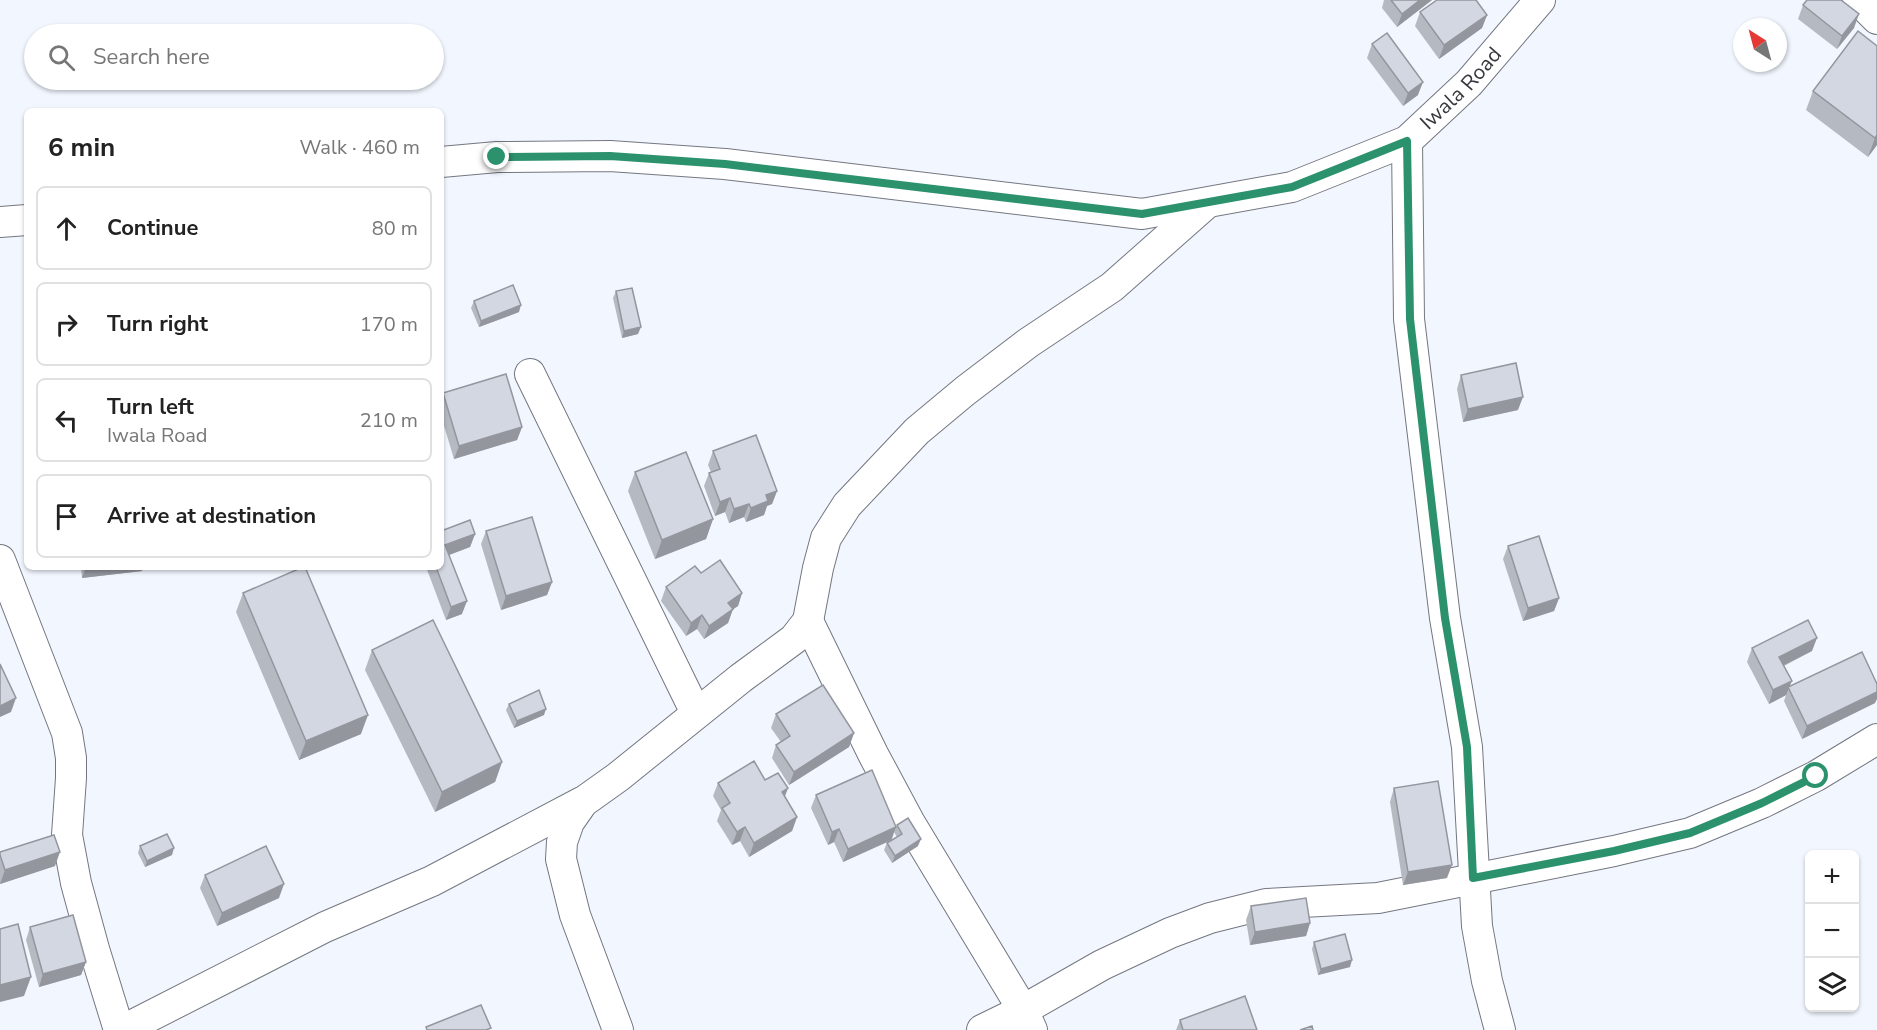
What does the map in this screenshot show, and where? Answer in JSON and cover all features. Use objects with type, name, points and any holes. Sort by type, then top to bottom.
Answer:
[{"type":"street","name":"Iwala Road","points":[[444,162],[497,157],[610,156],[725,164],[1142,214],[1292,187],[1407,141],[1469,83],[1540,0]]},
{"type":"street","points":[[1858,0],[1877,19]]},
{"type":"street","points":[[1407,141],[1410,319],[1445,618],[1467,747],[1477,926],[1487,981],[1500,1030]]},
{"type":"street","points":[[0,560],[67,733],[72,778],[68,803],[68,835],[72,864],[94,949],[121,1030],[171,1019],[325,927],[432,881],[583,801],[618,777],[696,713],[794,639],[808,621],[826,538],[847,505],[878,471],[916,431],[965,390],[1028,343],[1112,286],[1207,203]]},
{"type":"street","points":[[0,222],[24,220]]},
{"type":"street","points":[[530,374],[696,713]]},
{"type":"street","points":[[808,621],[873,754],[905,813],[1027,1020]]},
{"type":"street","points":[[982,1030],[1027,1020],[1102,964],[1170,933],[1210,918],[1266,904],[1378,898],[1614,851],[1690,833],[1762,803],[1816,776],[1877,739]]},
{"type":"street","points":[[583,801],[569,822],[562,842],[561,859],[575,915],[618,1030]]},
{"type":"building","points":[[1391,0],[1420,0],[1402,14]]},
{"type":"building","points":[[1437,0],[1476,0],[1487,15],[1444,45],[1420,12]]},
{"type":"building","points":[[1807,0],[1841,0],[1859,14],[1842,36],[1803,5]]},
{"type":"building","points":[[1858,31],[1877,46],[1877,135],[1875,138],[1813,91]]},
{"type":"building","points":[[1387,33],[1423,82],[1408,93],[1372,44]]},
{"type":"building","points":[[513,285],[521,305],[481,321],[474,301]]},
{"type":"building","points":[[632,288],[641,327],[624,331],[616,291]]},
{"type":"building","points":[[1516,363],[1523,397],[1468,409],[1461,375]]},
{"type":"building","points":[[506,374],[522,427],[459,446],[444,393]]},
{"type":"building","points":[[756,435],[777,491],[766,495],[768,501],[751,508],[749,504],[734,509],[730,498],[720,502],[709,473],[720,469],[713,451]]},
{"type":"building","points":[[686,452],[713,519],[662,540],[635,472]]},
{"type":"building","points":[[532,517],[552,582],[506,596],[486,531]]},
{"type":"building","points":[[470,520],[475,534],[445,545],[467,601],[451,607],[437,570],[444,570],[444,530]]},
{"type":"building","points":[[1539,536],[1559,598],[1528,608],[1508,546]]},
{"type":"building","points":[[720,560],[742,593],[728,603],[733,609],[709,626],[702,615],[691,623],[666,587],[695,566],[701,573]]},
{"type":"building","points":[[296,570],[306,570],[368,715],[306,741],[243,593]]},
{"type":"building","points":[[433,620],[502,762],[442,792],[372,650]]},
{"type":"building","points":[[1808,620],[1817,638],[1779,657],[1792,681],[1773,690],[1752,648]]},
{"type":"building","points":[[1862,652],[1877,684],[1877,692],[1807,726],[1788,687]]},
{"type":"building","points":[[0,664],[16,698],[0,706]]},
{"type":"building","points":[[823,685],[854,733],[794,772],[776,745],[790,736],[776,714]]},
{"type":"building","points":[[539,690],[546,709],[517,721],[509,704]]},
{"type":"building","points":[[754,761],[765,780],[778,773],[788,788],[782,792],[797,817],[754,843],[745,827],[737,832],[722,808],[730,803],[718,783]]},
{"type":"building","points":[[872,770],[896,827],[848,849],[839,829],[832,832],[816,795]]},
{"type":"building","points":[[1438,781],[1452,865],[1408,872],[1394,788]]},
{"type":"building","points":[[908,818],[921,839],[895,856],[887,843],[902,834],[897,825]]},
{"type":"building","points":[[167,834],[174,848],[147,861],[140,846]]},
{"type":"building","points":[[54,835],[60,852],[5,870],[0,852]]},
{"type":"building","points":[[266,846],[284,884],[222,913],[205,875]]},
{"type":"building","points":[[1306,898],[1310,923],[1255,932],[1251,906]]},
{"type":"building","points":[[73,915],[86,962],[43,974],[30,927]]},
{"type":"building","points":[[18,924],[31,977],[0,985],[0,929]]},
{"type":"building","points":[[1345,934],[1352,960],[1321,969],[1314,942]]},
{"type":"building","points":[[1245,996],[1257,1030],[1183,1030],[1180,1020]]},
{"type":"building","points":[[481,1005],[491,1028],[486,1030],[427,1030],[426,1027]]},
{"type":"building","points":[[1312,1026],[1313,1030],[1300,1030]]},
{"type":"route","points":[[497,157],[610,156],[725,164],[1142,214],[1292,187],[1407,141],[1410,319],[1445,618],[1467,747],[1473,878],[1614,851],[1690,833],[1762,803],[1816,776]]}]
